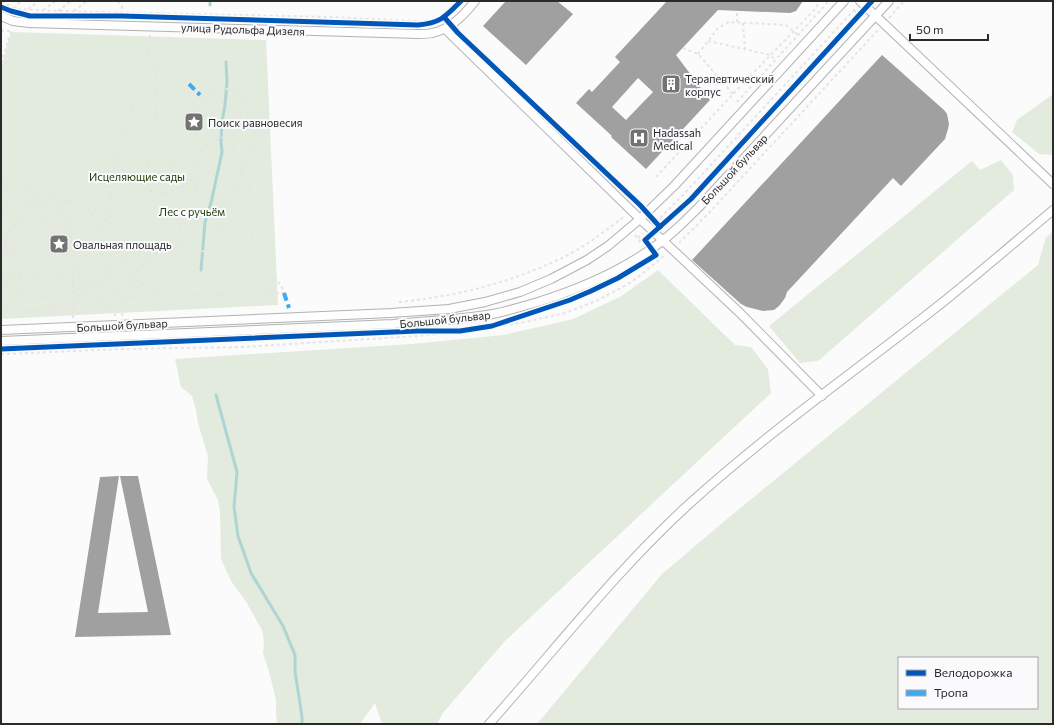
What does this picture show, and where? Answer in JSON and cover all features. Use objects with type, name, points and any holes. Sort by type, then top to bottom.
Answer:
[{"type":"street","name":"улица Рудольфа Дизеля","points":[[5,18],[29,24],[419,34],[432,33],[445,29],[453,24],[475,1]]},
{"type":"street","name":"Большой бульвар","points":[[1,330],[391,313],[449,309],[485,302],[520,292],[551,279],[587,260],[630,228],[649,211],[675,185],[844,1]]},
{"type":"street","name":"Большой бульвар","points":[[1,341],[393,324],[454,319],[494,314],[561,294],[593,282],[627,265],[649,251],[673,232],[699,207],[889,1]]},
{"type":"street","points":[[862,4],[1053,184]]},
{"type":"street","points":[[445,29],[640,219],[740,313],[822,396]]},
{"type":"street","points":[[489,724],[590,606],[687,506],[730,468],[939,305],[1053,210]]},
{"type":"path","points":[[15,9],[16,5],[22,1]]},
{"type":"path","points":[[27,10],[39,1]]},
{"type":"path","points":[[42,11],[56,1]]},
{"type":"path","points":[[57,11],[71,1]]},
{"type":"path","points":[[73,12],[87,1]]},
{"type":"path","points":[[118,1],[122,7]]},
{"type":"path","points":[[4,3],[15,9],[42,11],[260,15],[418,21],[429,20],[444,14],[457,1]]},
{"type":"path","points":[[45,16],[122,16],[418,25],[430,24],[446,16],[461,1]]},
{"type":"path","points":[[656,177],[817,7],[818,1]]},
{"type":"path","points":[[734,106],[829,1]]},
{"type":"path","points":[[1,349],[122,346],[243,347],[416,336],[495,328],[565,313],[596,301],[623,287],[637,278],[672,249],[707,215],[904,1]]},
{"type":"path","points":[[4,3],[10,11],[30,16]]},
{"type":"path","points":[[660,218],[854,10],[862,4]]},
{"type":"path","points":[[854,20],[859,15],[862,4]]},
{"type":"path","points":[[854,10],[876,31]]},
{"type":"path","points":[[737,11],[737,22]]},
{"type":"path","points":[[1,63],[6,31],[5,18]]},
{"type":"path","points":[[698,54],[718,28],[728,22],[786,25],[798,35]]},
{"type":"path","points":[[743,23],[745,50]]},
{"type":"path","points":[[6,31],[19,32]]},
{"type":"path","points":[[1,45],[6,31]]},
{"type":"path","points":[[150,36],[149,53],[110,181],[110,227],[116,248],[133,276],[159,295]]},
{"type":"path","points":[[708,41],[770,55],[775,60]]},
{"type":"path","points":[[684,48],[698,54],[733,94]]},
{"type":"path","points":[[149,53],[154,65],[156,82],[154,123],[148,164],[149,188],[152,192]]},
{"type":"path","points":[[165,193],[168,188],[182,134],[191,117],[204,99],[216,90],[232,90],[238,93],[244,98],[247,104],[247,117],[242,127],[234,133],[212,142],[202,150],[198,157],[194,197],[190,208],[180,224],[180,235],[189,249],[202,252],[214,246],[218,242],[220,236],[225,210],[236,187],[251,148],[268,130]]},
{"type":"path","points":[[200,95],[204,99]]},
{"type":"path","points":[[126,298],[159,295],[174,296],[284,293],[283,286],[254,253],[250,215],[251,192],[246,177],[236,158],[232,138],[234,133]]},
{"type":"path","points":[[117,159],[127,177],[138,187],[152,192],[165,193],[176,190],[186,185],[196,176]]},
{"type":"path","points":[[1,182],[110,214]]},
{"type":"path","points":[[3,255],[16,253],[23,250],[30,245],[39,232],[43,218],[42,209],[41,204],[34,192]]},
{"type":"path","points":[[60,200],[74,250],[80,264]]},
{"type":"path","points":[[1,210],[9,206],[26,202],[41,204],[64,212]]},
{"type":"path","points":[[86,207],[94,217],[99,227]]},
{"type":"path","points":[[396,302],[423,300],[476,290],[527,274],[580,248],[632,211]]},
{"type":"path","points":[[649,211],[660,218],[681,240]]},
{"type":"path","points":[[649,211],[660,227],[670,218]]},
{"type":"path","points":[[7,227],[21,219],[31,217],[43,218],[68,227]]},
{"type":"path","points":[[65,217],[79,228],[87,238]]},
{"type":"path","points":[[74,250],[110,217]]},
{"type":"path","points":[[630,228],[649,251],[656,263]]},
{"type":"path","points":[[649,251],[645,240],[655,232]]},
{"type":"path","points":[[119,316],[133,276],[147,260],[161,252],[186,246]]},
{"type":"path","points":[[8,262],[13,269],[21,275]]},
{"type":"path","points":[[80,264],[125,264]]},
{"type":"path","points":[[73,318],[73,274],[80,264]]},
{"type":"path","points":[[96,292],[109,264]]},
{"type":"path","points":[[77,269],[87,282],[119,316],[122,324]]},
{"type":"path","points":[[1,277],[73,274]]},
{"type":"path","points":[[105,275],[133,276]]},
{"type":"path","points":[[115,293],[123,275]]},
{"type":"path","points":[[1,277],[11,286],[19,290],[41,297],[52,298],[73,292],[87,282]]},
{"type":"path","points":[[102,281],[124,303]]},
{"type":"path","points":[[1,306],[13,309],[35,311],[62,307],[80,297],[91,286]]},
{"type":"path","points":[[370,333],[460,331],[492,326],[516,318]]},
{"type":"path","points":[[1,354],[122,346],[143,343]]},
{"type":"green space","name":"Исцеляющие сады","points":[[11,32],[266,40],[278,305],[1,319],[1,68]]},
{"type":"green space","points":[[1053,94],[1053,155],[1039,154],[1012,132],[1017,120]]},
{"type":"green space","points":[[1001,160],[1013,175],[1014,190],[818,361],[800,363],[769,326],[972,161],[980,170]]},
{"type":"green space","points":[[1053,232],[1053,724],[537,724],[662,574],[733,514],[1038,265],[1046,237]]},
{"type":"green space","points":[[658,270],[735,345],[751,347],[768,369],[771,393],[505,641],[442,714],[437,724],[382,724],[375,703],[360,724],[277,724],[276,700],[263,653],[264,642],[262,630],[245,600],[231,581],[221,559],[220,512],[218,500],[207,479],[208,456],[192,396],[181,387],[175,359],[412,344],[504,335],[573,319],[620,297]]},
{"type":"building","points":[[506,1],[557,1],[573,14],[526,65],[483,26]]},
{"type":"building","name":"Терапевтический корпус","points":[[667,1],[803,1],[796,11],[790,13],[718,10],[676,55],[710,100],[646,169],[576,103],[589,89],[592,92],[620,62],[615,57]],"holes":[[[638,78],[653,92],[626,120],[612,107]]]},
{"type":"building","points":[[882,55],[947,114],[949,124],[945,139],[901,186],[893,178],[787,292],[785,298],[779,306],[774,310],[763,311],[741,304],[692,260]]},
{"type":"building","points":[[119,476],[98,613],[148,612],[120,476],[138,476],[171,635],[75,637],[100,477]]},
{"type":"waterway","points":[[201,270],[205,222],[211,203],[222,152],[222,122],[227,82],[226,62]]},
{"type":"waterway","points":[[216,395],[237,472],[234,507],[238,536],[251,573],[283,626],[295,655],[295,671],[302,724]]},
{"type":"marked path","points":[[189,84],[200,95]]},
{"type":"marked path","points":[[284,293],[289,308]]},
{"type":"cycle path","points":[[1,7],[30,16],[122,16],[418,25],[432,23],[442,18],[461,1]]},
{"type":"cycle path","points":[[1,349],[417,331],[460,331],[492,326],[570,300],[618,278],[656,255],[645,240],[691,199],[872,1]]},
{"type":"cycle path","points":[[444,17],[458,33],[640,205],[660,227]]},
{"type":"place","name":"Терапевтический корпус","points":[[671,84]]},
{"type":"place","name":"Поиск равновесия","points":[[194,122]]},
{"type":"place","name":"Hadassah Medical","points":[[639,138]]},
{"type":"place","name":"Овальная площадь","points":[[59,244]]},
{"type":"park label","name":"Лес с ручьём","points":[[192,211]]}]
